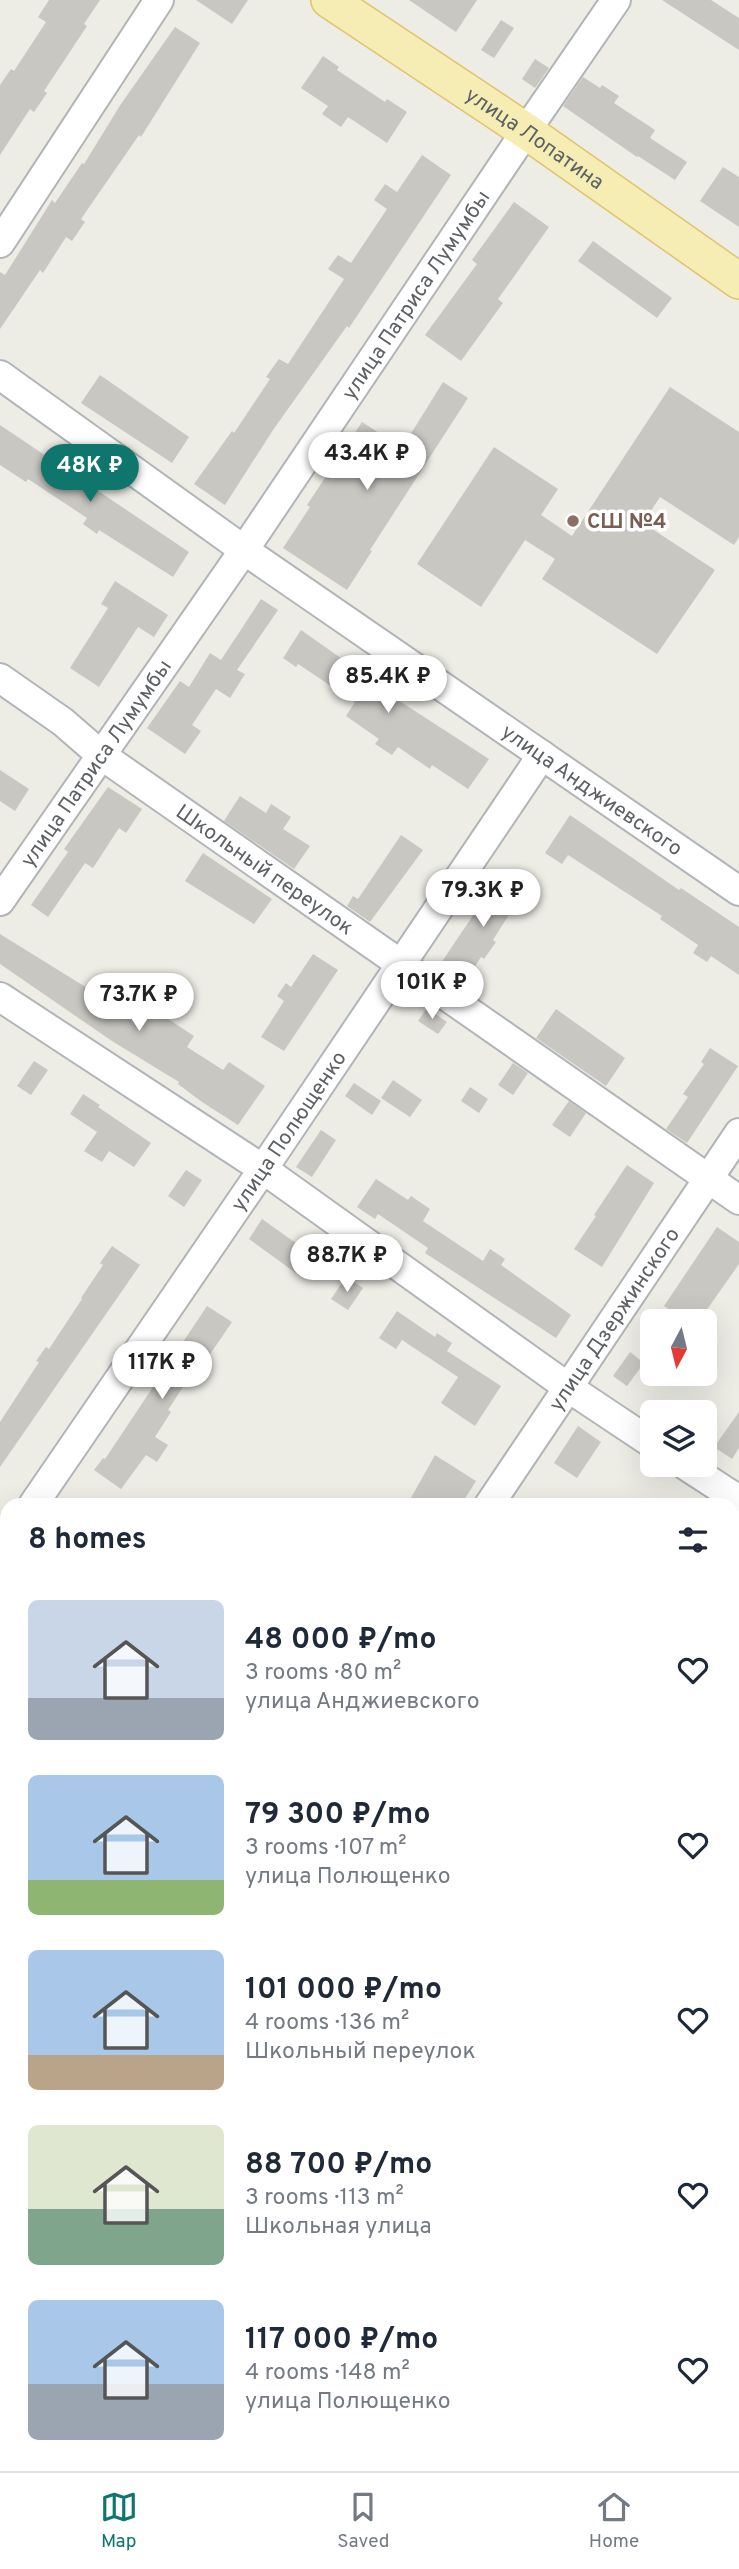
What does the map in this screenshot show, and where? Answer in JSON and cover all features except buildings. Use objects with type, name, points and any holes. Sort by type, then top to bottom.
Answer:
[{"type":"main road","name":"улица Лопатина","points":[[329,0],[526,131],[739,281]]},
{"type":"street","points":[[0,243],[159,0]]},
{"type":"street","name":"улица Патриса Лумумбы","points":[[0,901],[244,550],[617,0]]},
{"type":"street","name":"улица Анджиевского","points":[[0,374],[244,550],[739,891]]},
{"type":"street","name":"Школьный переулок","points":[[0,678],[63,722],[101,755],[739,1200]]},
{"type":"street","name":"улица Полющенко","points":[[38,1498],[263,1170],[542,755]]},
{"type":"street","points":[[0,997],[263,1170],[569,1388],[640,1435]]},
{"type":"street","name":"улица Дзержинского","points":[[494,1498],[739,1133]]},
{"type":"street","points":[[704,1477],[736,1498]]},
{"type":"place","name":"СШ №4","points":[[573,521]]}]
